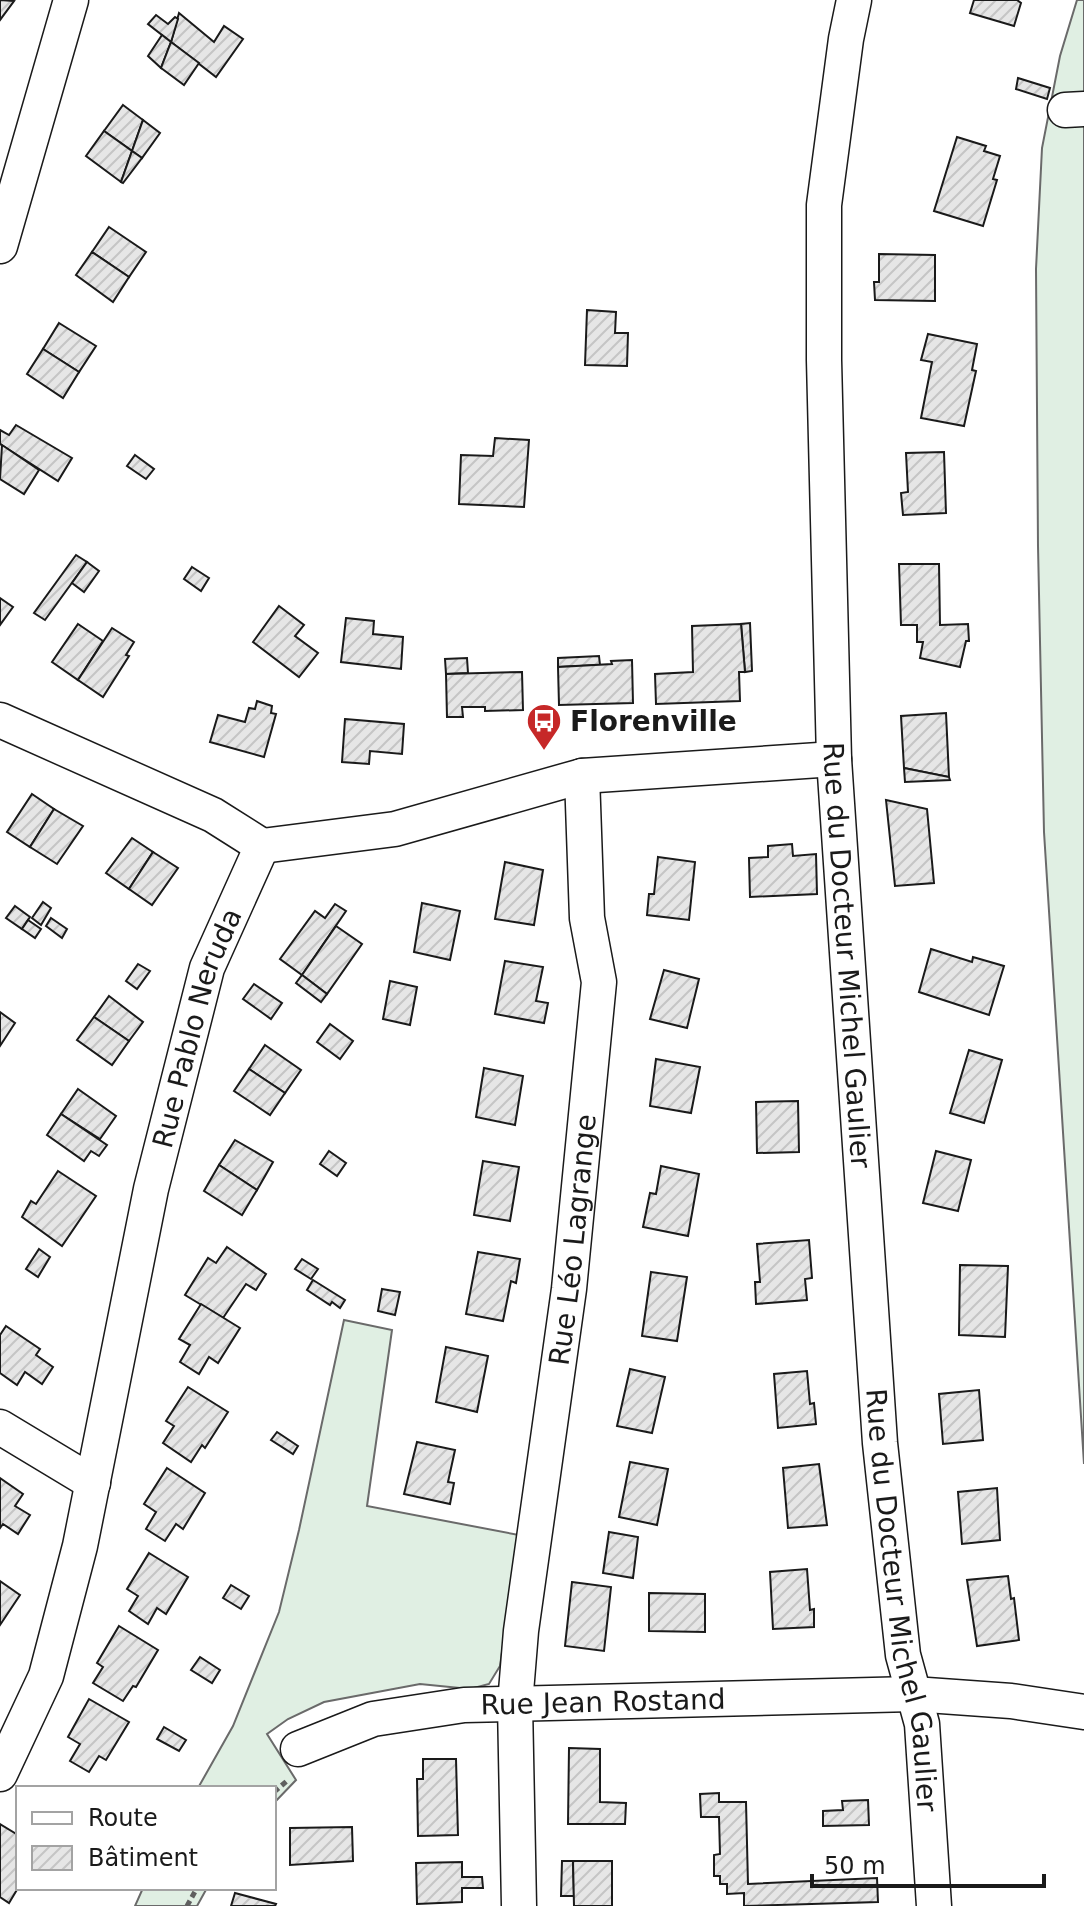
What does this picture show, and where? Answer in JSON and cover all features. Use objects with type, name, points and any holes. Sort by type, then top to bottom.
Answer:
[{"type":"street","points":[[0,246],[71,0]]},
{"type":"street","name":"Rue du Docteur Michel Gaulier","points":[[854,0],[824,205],[824,360],[834,759],[880,1443],[903,1655],[922,1724],[934,1906]]},
{"type":"street","points":[[0,720],[213,815],[262,846],[395,829],[582,776],[834,759]]},
{"type":"street","name":"Rue Léo Lagrange","points":[[519,1906],[515,1704],[521,1631],[569,1289],[599,982],[587,918],[582,776]]},
{"type":"street","name":"Rue Pablo Neruda","points":[[0,1774],[46,1676],[93,1483],[151,1189],[207,968],[262,846]]},
{"type":"street","points":[[0,1427],[93,1483]]},
{"type":"street","name":"Rue Jean Rostand","points":[[298,1749],[373,1719],[464,1705],[913,1694],[1011,1701],[1084,1712]]},
{"type":"green space","points":[[1077,0],[1084,0],[1084,1464],[1044,832],[1036,269],[1042,148],[1060,56]]},
{"type":"green space","points":[[344,1320],[392,1330],[367,1506],[519,1535],[500,1666],[489,1684],[470,1689],[420,1684],[324,1702],[288,1719],[267,1734],[296,1780],[276,1801],[276,1786],[199,1786],[233,1726],[279,1612]]},
{"type":"green space","points":[[142,1890],[206,1890],[197,1906],[135,1906]]},
{"type":"building","points":[[0,0],[14,1],[0,20]]},
{"type":"building","points":[[974,0],[1017,0],[1021,3],[1014,26],[970,13]]},
{"type":"building","points":[[179,13],[214,42],[224,26],[243,39],[216,77],[171,42]]},
{"type":"building","points":[[156,15],[168,24],[175,17],[178,19],[171,42],[148,24]]},
{"type":"building","points":[[162,35],[171,42],[161,68],[148,56]]},
{"type":"building","points":[[171,42],[199,63],[184,85],[161,68]]},
{"type":"building","points":[[1018,78],[1050,88],[1047,99],[1016,89]]},
{"type":"building","points":[[123,105],[143,120],[132,151],[104,131]]},
{"type":"building","points":[[143,120],[160,133],[142,158],[132,151]]},
{"type":"building","points":[[104,131],[132,151],[121,182],[86,156]]},
{"type":"building","points":[[957,137],[986,146],[984,151],[1000,156],[993,179],[997,180],[983,226],[934,211]]},
{"type":"building","points":[[132,151],[142,158],[123,183],[121,182]]},
{"type":"building","points":[[109,227],[146,252],[129,277],[92,252]]},
{"type":"building","points":[[92,252],[129,277],[113,302],[76,275]]},
{"type":"building","points":[[879,254],[935,255],[935,301],[875,300],[874,282],[879,282]]},
{"type":"building","points":[[587,310],[616,312],[615,333],[628,333],[627,366],[585,365]]},
{"type":"building","points":[[59,323],[96,346],[79,372],[43,349]]},
{"type":"building","points":[[928,334],[977,344],[972,370],[976,371],[964,426],[921,418],[932,362],[921,360]]},
{"type":"building","points":[[43,349],[79,372],[63,398],[27,374]]},
{"type":"building","points":[[16,425],[72,458],[58,481],[0,444],[0,430],[9,435]]},
{"type":"building","points":[[495,438],[529,440],[524,507],[459,504],[461,455],[493,456]]},
{"type":"building","points":[[2,445],[39,470],[24,494],[0,479]]},
{"type":"building","points":[[944,452],[946,513],[903,515],[901,493],[908,492],[906,453]]},
{"type":"building","points":[[135,455],[154,469],[146,479],[127,466]]},
{"type":"building","points":[[76,555],[87,562],[45,620],[34,613]]},
{"type":"building","points":[[87,562],[99,571],[84,592],[72,583]]},
{"type":"building","points":[[899,564],[939,564],[940,625],[968,624],[969,641],[966,641],[960,667],[920,658],[923,642],[917,642],[917,625],[901,625]]},
{"type":"building","points":[[192,567],[209,578],[201,591],[184,579]]},
{"type":"building","points":[[0,598],[13,607],[0,625]]},
{"type":"building","points":[[279,606],[304,625],[295,636],[318,653],[299,677],[253,642]]},
{"type":"building","points":[[346,618],[374,621],[373,634],[403,637],[401,669],[341,662]]},
{"type":"building","points":[[750,623],[752,671],[745,672],[741,624]]},
{"type":"building","points":[[78,624],[103,641],[78,680],[52,662]]},
{"type":"building","points":[[741,624],[745,672],[739,672],[740,701],[656,704],[655,674],[693,672],[692,626]]},
{"type":"building","points":[[112,628],[134,642],[126,655],[129,656],[103,697],[78,680]]},
{"type":"building","points":[[599,656],[600,665],[558,667],[558,658]]},
{"type":"building","points":[[467,658],[468,673],[446,674],[445,659]]},
{"type":"building","points":[[632,660],[633,703],[559,705],[558,667]]},
{"type":"building","points":[[522,672],[523,710],[485,711],[485,707],[462,707],[463,717],[447,717],[446,674]]},
{"type":"building","points":[[257,701],[272,706],[271,713],[276,714],[264,757],[210,742],[218,715],[245,722],[249,708],[255,709]]},
{"type":"building","points":[[946,713],[949,777],[904,768],[901,716]]},
{"type":"building","points":[[345,719],[404,724],[402,754],[370,751],[369,764],[342,762]]},
{"type":"building","points":[[904,768],[949,777],[950,780],[905,782]]},
{"type":"building","points":[[32,794],[54,809],[30,847],[7,832]]},
{"type":"building","points":[[886,800],[927,809],[934,883],[895,886]]},
{"type":"building","points":[[54,809],[83,826],[57,864],[30,847]]},
{"type":"building","points":[[132,838],[153,852],[129,889],[106,873]]},
{"type":"building","points":[[792,844],[793,856],[816,854],[817,894],[750,897],[749,858],[768,857],[768,846]]},
{"type":"building","points":[[153,852],[178,868],[152,905],[129,889]]},
{"type":"building","points":[[658,857],[695,862],[689,920],[647,915],[649,894],[654,894]]},
{"type":"building","points":[[505,862],[543,870],[534,925],[495,919]]},
{"type":"building","points":[[43,902],[51,908],[41,925],[32,918]]},
{"type":"building","points":[[422,903],[460,911],[450,960],[414,952]]},
{"type":"building","points":[[335,904],[346,911],[302,975],[280,959],[315,911],[325,918]]},
{"type":"building","points":[[15,906],[30,917],[22,929],[6,918]]},
{"type":"building","points":[[51,918],[67,929],[62,938],[46,926]]},
{"type":"building","points":[[28,920],[41,929],[35,938],[22,929]]},
{"type":"building","points":[[336,926],[362,944],[327,994],[302,975]]},
{"type":"building","points":[[931,949],[972,962],[973,957],[1004,966],[989,1015],[919,992]]},
{"type":"building","points":[[505,961],[543,967],[536,1001],[548,1003],[544,1023],[495,1014]]},
{"type":"building","points":[[138,964],[150,971],[137,989],[126,981]]},
{"type":"building","points":[[664,970],[699,979],[687,1028],[650,1019]]},
{"type":"building","points":[[302,975],[327,994],[321,1002],[296,983]]},
{"type":"building","points":[[390,981],[417,987],[410,1025],[383,1019]]},
{"type":"building","points":[[254,984],[282,1003],[271,1019],[243,999]]},
{"type":"building","points":[[109,996],[143,1022],[129,1041],[94,1017]]},
{"type":"building","points":[[0,1012],[15,1023],[0,1046]]},
{"type":"building","points":[[94,1017],[129,1041],[112,1065],[77,1040]]},
{"type":"building","points":[[330,1024],[353,1041],[340,1059],[317,1042]]},
{"type":"building","points":[[265,1045],[301,1070],[285,1093],[249,1069]]},
{"type":"building","points":[[969,1050],[1002,1060],[984,1123],[950,1113]]},
{"type":"building","points":[[656,1059],[700,1067],[691,1113],[650,1106]]},
{"type":"building","points":[[484,1068],[523,1076],[515,1125],[476,1117]]},
{"type":"building","points":[[249,1069],[285,1093],[270,1115],[234,1091]]},
{"type":"building","points":[[78,1089],[116,1116],[100,1139],[61,1114]]},
{"type":"building","points":[[798,1101],[799,1152],[757,1153],[756,1102]]},
{"type":"building","points":[[61,1114],[107,1145],[99,1156],[91,1151],[84,1161],[47,1135]]},
{"type":"building","points":[[235,1140],[273,1162],[257,1190],[219,1165]]},
{"type":"building","points":[[329,1151],[346,1163],[337,1176],[320,1164]]},
{"type":"building","points":[[936,1151],[971,1160],[958,1211],[923,1203]]},
{"type":"building","points":[[483,1161],[519,1167],[510,1221],[474,1215]]},
{"type":"building","points":[[219,1165],[257,1190],[242,1215],[204,1191]]},
{"type":"building","points":[[661,1166],[699,1174],[688,1236],[643,1227],[650,1193],[656,1194]]},
{"type":"building","points":[[58,1171],[96,1196],[62,1246],[22,1217],[31,1201],[36,1204]]},
{"type":"building","points":[[809,1240],[812,1278],[805,1279],[807,1300],[756,1304],[755,1282],[760,1282],[757,1244]]},
{"type":"building","points":[[227,1247],[266,1274],[256,1290],[246,1284],[223,1318],[185,1295],[208,1258],[216,1263]]},
{"type":"building","points":[[39,1249],[50,1257],[38,1277],[26,1269]]},
{"type":"building","points":[[478,1252],[520,1259],[516,1283],[511,1281],[503,1321],[466,1314]]},
{"type":"building","points":[[302,1259],[318,1269],[311,1279],[295,1269]]},
{"type":"building","points":[[960,1265],[1008,1266],[1005,1337],[959,1335]]},
{"type":"building","points":[[651,1272],[687,1277],[677,1341],[642,1336]]},
{"type":"building","points":[[313,1280],[345,1300],[340,1308],[307,1290]]},
{"type":"building","points":[[382,1289],[400,1292],[395,1315],[378,1311]]},
{"type":"building","points":[[201,1304],[240,1328],[218,1363],[209,1357],[199,1374],[180,1362],[190,1345],[179,1339]]},
{"type":"building","points":[[6,1326],[40,1349],[36,1355],[53,1367],[42,1384],[25,1372],[17,1385],[0,1373],[0,1335]]},
{"type":"building","points":[[446,1347],[488,1356],[477,1412],[436,1402]]},
{"type":"building","points":[[630,1369],[665,1377],[652,1433],[617,1426]]},
{"type":"building","points":[[807,1371],[810,1404],[814,1403],[816,1424],[778,1428],[774,1374]]},
{"type":"building","points":[[188,1387],[228,1412],[205,1448],[202,1445],[191,1462],[163,1443],[174,1426],[166,1421]]},
{"type":"building","points":[[979,1390],[983,1440],[943,1444],[939,1394]]},
{"type":"building","points":[[277,1432],[298,1446],[293,1454],[271,1440]]},
{"type":"building","points":[[417,1442],[455,1450],[448,1482],[454,1483],[450,1504],[404,1494]]},
{"type":"building","points":[[630,1462],[668,1469],[657,1525],[619,1517]]},
{"type":"building","points":[[819,1464],[827,1525],[788,1528],[783,1468]]},
{"type":"building","points":[[167,1468],[205,1493],[183,1529],[176,1524],[165,1541],[146,1529],[156,1512],[144,1504]]},
{"type":"building","points":[[0,1478],[23,1494],[15,1506],[30,1515],[18,1534],[3,1524],[0,1528]]},
{"type":"building","points":[[997,1488],[1000,1540],[962,1544],[958,1492]]},
{"type":"building","points":[[609,1532],[638,1537],[633,1578],[603,1573]]},
{"type":"building","points":[[149,1553],[188,1577],[166,1614],[157,1608],[148,1624],[129,1611],[138,1596],[127,1589]]},
{"type":"building","points":[[807,1569],[814,1627],[773,1629],[770,1572]]},
{"type":"building","points":[[1008,1576],[1019,1640],[977,1646],[967,1580]]},
{"type":"building","points":[[0,1581],[20,1595],[0,1625]]},
{"type":"building","points":[[572,1582],[611,1587],[604,1651],[565,1646]]},
{"type":"building","points":[[231,1585],[249,1596],[241,1609],[223,1598]]},
{"type":"building","points":[[649,1593],[705,1594],[705,1632],[649,1631]]},
{"type":"building","points":[[119,1626],[158,1650],[136,1687],[133,1686],[123,1701],[93,1683],[103,1667],[97,1663]]},
{"type":"building","points":[[200,1657],[220,1670],[212,1683],[191,1670]]},
{"type":"building","points":[[89,1699],[129,1722],[106,1760],[99,1756],[89,1772],[70,1761],[80,1744],[68,1737]]},
{"type":"building","points":[[164,1727],[186,1740],[179,1751],[157,1739]]},
{"type":"building","points":[[569,1748],[600,1749],[600,1802],[626,1803],[625,1824],[568,1824]]},
{"type":"building","points":[[423,1759],[456,1759],[458,1835],[418,1836],[417,1779],[423,1779]]},
{"type":"building","points":[[719,1793],[719,1802],[746,1802],[748,1884],[877,1878],[878,1902],[744,1906],[744,1893],[727,1894],[727,1884],[720,1884],[720,1876],[714,1876],[714,1855],[720,1854],[719,1817],[701,1817],[700,1794]]},
{"type":"building","points":[[868,1800],[869,1825],[823,1826],[823,1811],[843,1810],[842,1801]]},
{"type":"building","points":[[0,1824],[16,1834],[17,1890],[9,1903],[0,1897]]},
{"type":"building","points":[[352,1827],[353,1861],[290,1865],[290,1828]]},
{"type":"building","points":[[562,1861],[573,1861],[574,1896],[561,1896]]},
{"type":"building","points":[[573,1861],[612,1861],[612,1906],[574,1906]]},
{"type":"building","points":[[462,1862],[462,1877],[482,1877],[483,1888],[462,1888],[462,1902],[417,1904],[416,1863]]},
{"type":"building","points":[[235,1893],[276,1904],[231,1906]]},
{"type":"place","name":"Florenville","points":[[544,752]]}]
